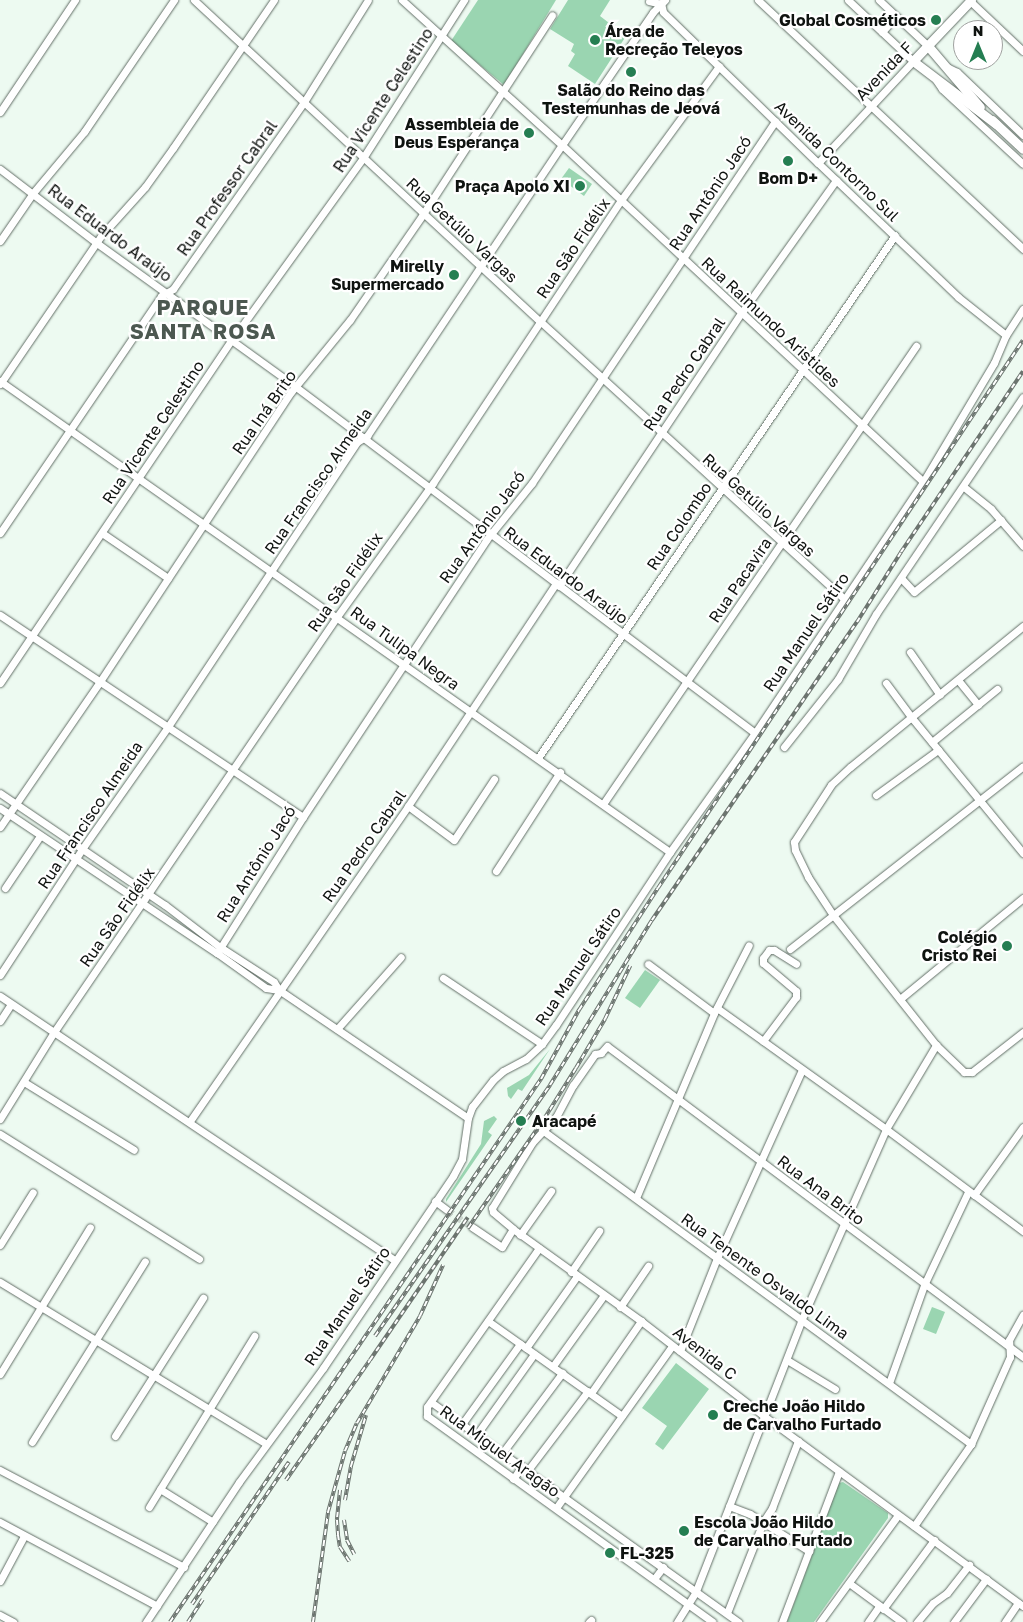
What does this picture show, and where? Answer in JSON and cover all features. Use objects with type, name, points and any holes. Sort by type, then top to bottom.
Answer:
[{"type":"street","points":[[0,112],[75,0]]},
{"type":"street","points":[[0,241],[33,193],[84,132],[174,0]]},
{"type":"street","name":"Rua Getúlio Vargas","points":[[194,0],[721,489],[845,600]]},
{"type":"street","points":[[1,382],[102,236],[145,187],[162,164],[274,0]]},
{"type":"street","name":"Rua Professor Cabral","points":[[0,533],[161,296],[169,294],[304,102],[368,0]]},
{"type":"street","name":"Rua Raimundo Aristides","points":[[402,0],[622,200],[923,482]]},
{"type":"street","name":"Rua Vicente Celestino","points":[[0,683],[230,341],[363,158],[464,0]]},
{"type":"street","points":[[758,0],[1023,250]]},
{"type":"street","points":[[848,0],[913,61],[996,124]]},
{"type":"street","points":[[879,0],[949,68],[957,72],[1023,134]]},
{"type":"street","points":[[970,0],[1023,51]]},
{"type":"street","name":"Avenida F","points":[[818,163],[970,0]]},
{"type":"street","points":[[648,1],[662,1]]},
{"type":"street","name":"Avenida Contorno Sul","points":[[662,1],[663,12],[818,163],[958,297],[1006,334]]},
{"type":"street","name":"Rua Francisco Almeida","points":[[0,976],[82,850],[167,728],[357,442],[364,438],[662,1]]},
{"type":"street","name":"Rua Iná Brito","points":[[0,826],[99,683],[296,387],[350,320],[423,214],[552,15]]},
{"type":"street","points":[[882,32],[896,16]]},
{"type":"street","name":"Rua São Fidélix","points":[[0,1119],[54,1032],[150,894],[337,616],[428,488],[622,200],[719,66]]},
{"type":"street","points":[[949,68],[952,76],[996,124],[1023,149]]},
{"type":"street","points":[[936,80],[942,89],[1023,164]]},
{"type":"street","name":"Rua Antônio Jacó","points":[[219,950],[302,817],[404,664],[490,536],[532,483],[775,121]]},
{"type":"street","name":"Rua Eduardo Araújo","points":[[0,169],[98,244],[296,387],[490,536],[755,733]]},
{"type":"street","name":"Rua Pedro Cabral","points":[[190,1121],[278,990],[408,806],[742,312],[836,180]]},
{"type":"street","name":"Rua Colombo","points":[[538,758],[895,236]]},
{"type":"street","name":"Rua Manuel Sátiro","points":[[146,1622],[266,1444],[323,1368],[462,1160],[468,1118],[472,1106],[493,1080],[503,1071],[526,1058],[542,1044],[670,852],[755,733],[923,482],[994,363],[1006,334],[1023,309]]},
{"type":"street","name":"Rua Pacavira","points":[[603,804],[916,346]]},
{"type":"street","name":"Rua Tulipa Negra","points":[[1,382],[272,570],[470,712],[560,772],[670,852]]},
{"type":"street","points":[[784,747],[838,679],[876,614],[964,487],[1023,397]]},
{"type":"street","points":[[964,487],[991,509],[1023,546]]},
{"type":"street","points":[[901,578],[914,592],[1001,520]]},
{"type":"street","points":[[102,533],[168,578]]},
{"type":"street","points":[[0,615],[302,817]]},
{"type":"street","points":[[1023,626],[832,785],[795,838],[795,850],[808,877],[833,915],[936,1045],[968,1074],[1023,1032]]},
{"type":"street","points":[[910,652],[940,695]]},
{"type":"street","points":[[958,680],[978,705]]},
{"type":"street","points":[[886,683],[912,718],[1023,853]]},
{"type":"street","points":[[932,742],[997,689]]},
{"type":"street","points":[[876,795],[938,750]]},
{"type":"street","points":[[790,949],[1023,766]]},
{"type":"street","points":[[496,871],[560,772]]},
{"type":"street","points":[[408,806],[454,840],[494,779]]},
{"type":"street","points":[[0,793],[150,894],[219,950]]},
{"type":"street","points":[[0,808],[143,904],[274,982],[278,990],[468,1118]]},
{"type":"street","points":[[5,888],[40,836]]},
{"type":"street","points":[[900,999],[1023,898]]},
{"type":"street","points":[[636,1198],[715,1011],[750,945]]},
{"type":"street","points":[[763,1041],[796,997],[796,991],[763,963],[763,958],[769,950],[774,950],[796,964]]},
{"type":"street","points":[[337,1029],[401,957]]},
{"type":"street","points":[[648,964],[715,1011],[763,1041],[1023,1230]]},
{"type":"street","points":[[443,978],[542,1044]]},
{"type":"street","points":[[0,996],[190,1121],[395,1260]]},
{"type":"street","points":[[0,1021],[11,1004]]},
{"type":"street","points":[[676,1622],[689,1605],[696,1591],[801,1321],[886,1129],[936,1045]]},
{"type":"street","name":"Rua Ana Brito","points":[[542,1130],[556,1117],[573,1085],[595,1054],[601,1054],[607,1046],[924,1285],[1023,1357]]},
{"type":"street","points":[[680,1352],[718,1258],[802,1070]]},
{"type":"street","points":[[24,1082],[134,1150]]},
{"type":"street","points":[[889,1383],[924,1285],[971,1194],[1023,1127]]},
{"type":"street","name":"Rua Tenente Osvaldo Lima","points":[[542,1130],[971,1444]]},
{"type":"street","name":"Avenida C","points":[[542,1130],[532,1142],[492,1210],[520,1235],[641,1321],[839,1472],[1021,1604]]},
{"type":"street","points":[[0,1134],[199,1258]]},
{"type":"street","points":[[520,1235],[551,1191]]},
{"type":"street","points":[[0,1245],[33,1192]]},
{"type":"street","points":[[435,1201],[447,1210]]},
{"type":"street","points":[[0,1374],[40,1305],[90,1227]]},
{"type":"street","points":[[472,1227],[502,1247],[512,1229]]},
{"type":"street","points":[[462,1424],[523,1346],[574,1274],[599,1231]]},
{"type":"street","points":[[431,1402],[539,1248]]},
{"type":"street","points":[[32,1442],[145,1261]]},
{"type":"street","points":[[620,1307],[648,1266]]},
{"type":"street","points":[[0,1282],[266,1444]]},
{"type":"street","points":[[553,1366],[604,1295]]},
{"type":"street","points":[[115,1436],[202,1298]]},
{"type":"street","points":[[914,1526],[971,1444],[1010,1357],[1009,1340],[1023,1315]]},
{"type":"street","points":[[488,1321],[622,1416]]},
{"type":"street","points":[[513,1479],[525,1468],[590,1392],[641,1321]]},
{"type":"street","points":[[149,1507],[254,1336]]},
{"type":"street","points":[[556,1508],[672,1346]]},
{"type":"street","points":[[477,1434],[534,1354]]},
{"type":"street","points":[[786,1360],[835,1389]]},
{"type":"street","points":[[502,1452],[562,1373]]},
{"type":"street","name":"Rua Miguel Aragão","points":[[713,1622],[432,1421],[426,1412],[431,1402],[727,1613],[735,1621]]},
{"type":"street","points":[[727,1613],[763,1522],[772,1508],[798,1441]]},
{"type":"street","points":[[0,1470],[184,1567]]},
{"type":"street","points":[[782,1622],[839,1472]]},
{"type":"street","points":[[160,1489],[213,1522]]},
{"type":"street","points":[[729,1506],[763,1522],[809,1551]]},
{"type":"street","points":[[820,1622],[898,1515]]},
{"type":"street","points":[[0,1522],[157,1606]]},
{"type":"street","points":[[0,1581],[24,1536]]},
{"type":"street","points":[[868,1622],[934,1540]]},
{"type":"street","points":[[917,1622],[933,1603],[947,1593],[968,1565]]},
{"type":"street","points":[[654,1579],[663,1567]]},
{"type":"street","points":[[954,1622],[986,1579]]},
{"type":"street","points":[[849,1583],[902,1622]]},
{"type":"street","points":[[1004,1622],[1021,1604]]},
{"type":"street","points":[[0,1615],[13,1622]]},
{"type":"green space","points":[[478,0],[556,0],[504,85],[451,41]]},
{"type":"green space","name":"Área de Recreção Teleyos","points":[[568,0],[610,0],[600,16],[626,36],[595,84],[568,66],[575,54],[571,51],[574,44],[550,29]]},
{"type":"green space","points":[[569,168],[592,184],[584,196],[561,179]]},
{"type":"green space","points":[[645,970],[660,980],[640,1008],[625,998]]},
{"type":"green space","points":[[550,1049],[522,1091],[518,1089],[511,1099],[508,1096],[507,1088],[529,1075]]},
{"type":"green space","points":[[494,1116],[497,1119],[488,1132],[492,1135],[446,1202],[446,1199],[481,1144],[484,1121]]},
{"type":"green space","points":[[932,1307],[945,1312],[936,1334],[923,1329]]},
{"type":"green space","points":[[676,1363],[709,1389],[663,1450],[655,1444],[667,1426],[642,1408]]},
{"type":"green space","points":[[843,1482],[888,1513],[888,1518],[814,1622],[787,1622],[839,1483]]},
{"type":"tunnel","points":[[447,1210],[472,1227]]},
{"type":"railway","points":[[170,1622],[541,1079],[579,1010],[658,888],[1023,340]]},
{"type":"railway","points":[[375,1336],[550,1085],[652,920],[857,622],[901,552],[1023,371]]},
{"type":"railway","points":[[468,1228],[544,1119],[576,1068],[605,1019],[630,966]]},
{"type":"railway","points":[[286,1480],[468,1217]]},
{"type":"railway","points":[[313,1622],[328,1512],[345,1451],[357,1423],[420,1316],[443,1265]]},
{"type":"railway","points":[[345,1500],[351,1466],[366,1415]]},
{"type":"railway","points":[[192,1604],[289,1462]]},
{"type":"railway","points":[[340,1490],[337,1520],[338,1535],[340,1547],[349,1561]]},
{"type":"railway","points":[[344,1520],[347,1540],[354,1554]]},
{"type":"railway","points":[[188,1622],[203,1599]]},
{"type":"place","name":"Global Cosméticos","points":[[936,20]]},
{"type":"place","name":"Área de Recreção Teleyos","points":[[595,40]]},
{"type":"place","name":"Salão do Reino das Testemunhas de Jeová","points":[[631,72]]},
{"type":"place","name":"Assembleia de Deus Esperança","points":[[529,133]]},
{"type":"place","name":"Bom D+","points":[[788,161]]},
{"type":"place","name":"Praça Apolo XI","points":[[580,186]]},
{"type":"place","name":"Mirelly Supermercado","points":[[454,275]]},
{"type":"place","name":"Colégio Cristo Rei","points":[[1007,946]]},
{"type":"place","name":"Aracapé","points":[[521,1121]]},
{"type":"place","name":"Creche João Hildo de Carvalho Furtado","points":[[713,1415]]},
{"type":"place","name":"Escola João Hildo de Carvalho Furtado","points":[[684,1531]]},
{"type":"place","name":"FL-325","points":[[610,1553]]},
{"type":"district","name":"PARQUE SANTA ROSA","points":[[203,319]]}]
